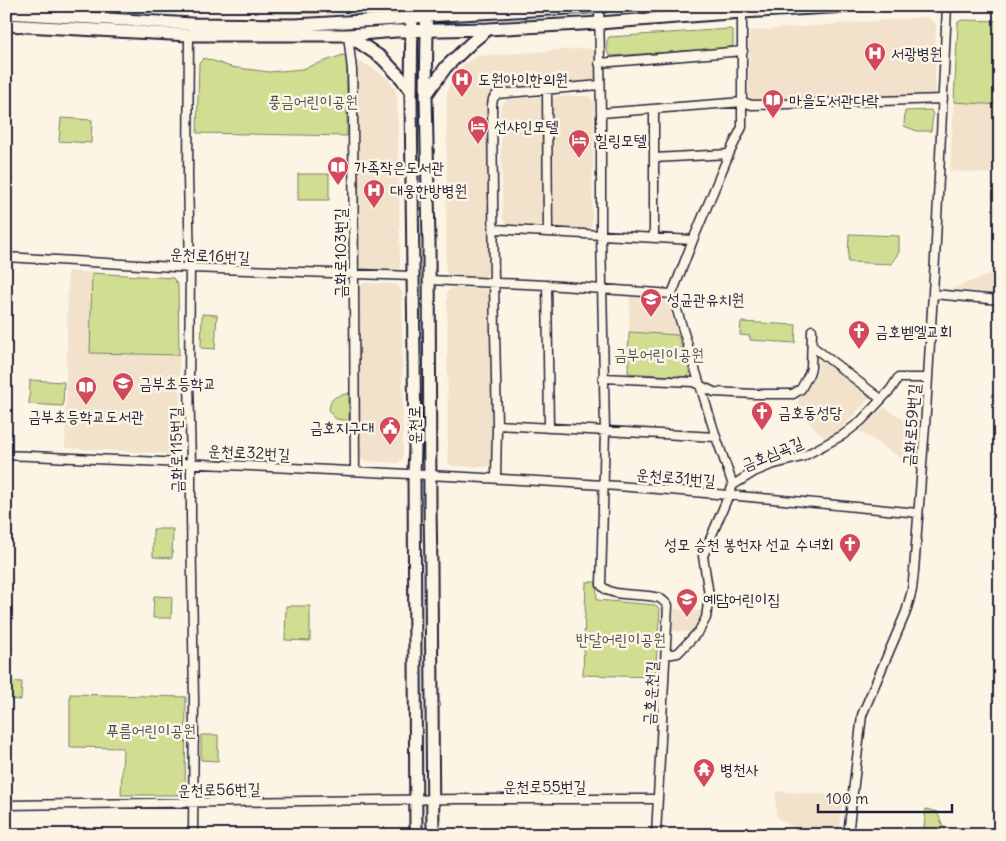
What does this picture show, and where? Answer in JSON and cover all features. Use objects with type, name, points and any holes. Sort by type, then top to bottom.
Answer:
[{"type":"main road","points":[[6,13],[192,24],[295,25],[425,11],[604,6]]},
{"type":"main road","points":[[6,25],[189,35],[348,35],[396,31],[488,29],[599,23],[847,6]]},
{"type":"main road","name":"운천로","points":[[425,11],[427,31],[433,835]]},
{"type":"main road","name":"운천로","points":[[412,12],[416,835]]},
{"type":"main road","points":[[426,94],[446,67],[488,29]]},
{"type":"main road","points":[[348,35],[382,58],[411,92]]},
{"type":"street","points":[[598,6],[605,431],[604,485]]},
{"type":"street","name":"금화로59번길","points":[[848,835],[862,715],[906,612],[912,590],[928,378],[948,6]]},
{"type":"street","points":[[733,485],[716,437],[672,294],[729,154],[742,127],[742,12]]},
{"type":"street","name":"금화로115번길","points":[[189,35],[189,382],[192,463],[193,835]]},
{"type":"street","name":"금화로103번길","points":[[348,35],[352,79],[355,471]]},
{"type":"street","points":[[599,62],[743,51]]},
{"type":"street","points":[[496,478],[493,98],[497,94],[600,85]]},
{"type":"street","points":[[547,89],[548,232]]},
{"type":"street","points":[[601,113],[743,102],[752,106],[943,99]]},
{"type":"street","points":[[654,109],[654,238]]},
{"type":"street","points":[[654,158],[729,154]]},
{"type":"street","points":[[494,229],[693,240]]},
{"type":"street","name":"운천로16번길","points":[[6,257],[190,268],[412,276]]},
{"type":"street","points":[[429,280],[602,288],[672,294]]},
{"type":"street","points":[[547,285],[549,428]]},
{"type":"street","points":[[933,294],[1000,300]]},
{"type":"street","points":[[603,378],[693,382],[714,392],[793,394],[801,389],[811,368],[812,330]]},
{"type":"street","points":[[812,346],[881,399]]},
{"type":"street","name":"금호심곡길","points":[[666,655],[678,653],[700,631],[706,618],[709,595],[703,556],[733,485],[754,472],[771,465],[802,457],[843,435],[861,421],[898,378],[928,378]]},
{"type":"street","points":[[497,425],[716,437]]},
{"type":"street","name":"운천로32번길","points":[[6,455],[430,474]]},
{"type":"street","name":"운천로31번길","points":[[430,474],[604,485],[918,513]]},
{"type":"street","name":"금호운천길","points":[[604,485],[601,586],[604,590],[611,592],[660,598],[668,605],[656,835]]},
{"type":"street","name":"운천로55번길","points":[[433,800],[658,799]]},
{"type":"street","name":"운천로56번길","points":[[6,805],[433,800]]},
{"type":"shaded area","points":[[927,17],[936,23],[935,93],[931,95],[753,102],[749,99],[749,31]]},
{"type":"shaded area","points":[[962,20],[1000,21],[1000,219],[994,216],[997,174],[950,171],[958,22]]},
{"type":"shaded area","points":[[589,48],[595,53],[595,78],[590,82],[493,90],[490,94],[488,105],[488,274],[483,278],[452,277],[446,273],[447,93],[450,83],[465,63],[478,56]]},
{"type":"shaded area","points":[[357,61],[371,67],[387,78],[395,88],[397,98],[400,269],[397,272],[363,270],[358,262]]},
{"type":"shaded area","points":[[557,96],[589,96],[594,102],[592,225],[588,229],[557,228],[554,225],[553,98]]},
{"type":"shaded area","points":[[540,97],[544,102],[544,222],[539,226],[507,225],[503,220],[500,107],[507,99]]},
{"type":"shaded area","points":[[1000,270],[1000,294],[951,289]]},
{"type":"shaded area","name":"금부초등학교","points":[[68,271],[173,278],[178,285],[181,449],[174,454],[65,448]]},
{"type":"shaded area","points":[[364,283],[397,284],[402,291],[403,458],[398,463],[364,461],[359,457],[359,287]]},
{"type":"shaded area","points":[[452,288],[486,289],[491,295],[492,463],[487,467],[452,466],[448,462],[447,292]]},
{"type":"shaded area","name":"성균관유치원","points":[[630,297],[664,299],[668,304],[678,335],[629,332]]},
{"type":"shaded area","points":[[818,360],[821,360],[868,396],[868,400],[832,438],[826,439],[800,414],[796,406],[799,398],[818,372]]},
{"type":"shaded area","points":[[884,407],[915,427],[913,466],[859,431]]},
{"type":"shaded area","name":"예담어린이집","points":[[674,609],[703,611],[698,626],[693,632],[672,631]]},
{"type":"shaded area","points":[[776,791],[843,796],[839,835],[807,835],[776,817]]},
{"type":"green space","points":[[272,6],[358,6],[358,10],[317,13],[272,13]]},
{"type":"green space","points":[[962,20],[1000,21],[1000,105],[954,102],[958,22]]},
{"type":"green space","points":[[730,29],[733,31],[733,45],[730,48],[611,56],[607,52],[609,37]]},
{"type":"green space","name":"풍금어린이공원","points":[[343,55],[347,58],[347,136],[197,133],[199,63],[204,58],[231,67],[269,72],[302,69]]},
{"type":"green space","points":[[931,110],[933,115],[931,131],[917,131],[904,126],[905,111]]},
{"type":"green space","points":[[61,118],[92,120],[91,143],[59,141]]},
{"type":"green space","points":[[298,174],[329,174],[329,200],[298,200]]},
{"type":"green space","points":[[849,234],[899,236],[899,252],[891,264],[848,262]]},
{"type":"green space","points":[[92,273],[173,278],[178,285],[179,355],[90,353]]},
{"type":"green space","points":[[202,314],[217,315],[215,349],[201,348]]},
{"type":"green space","points":[[741,322],[796,325],[795,343],[750,340],[750,336],[740,335]]},
{"type":"green space","name":"금부어린이공원","points":[[629,332],[678,335],[690,373],[687,377],[628,373]]},
{"type":"green space","points":[[30,380],[64,382],[63,406],[29,404]]},
{"type":"green space","points":[[349,393],[349,421],[336,419],[329,412],[332,400]]},
{"type":"green space","points":[[153,529],[173,529],[172,558],[153,557]]},
{"type":"green space","name":"반달어린이공원","points":[[586,582],[596,582],[597,600],[655,605],[660,609],[655,677],[583,675]]},
{"type":"green space","points":[[154,596],[172,597],[171,618],[153,618]]},
{"type":"green space","points":[[286,606],[310,606],[310,641],[285,640]]},
{"type":"green space","points":[[6,681],[22,682],[21,700],[6,699]]},
{"type":"green space","name":"푸름어린이공원","points":[[70,694],[186,697],[185,790],[179,795],[121,795],[123,748],[70,747]]},
{"type":"green space","points":[[201,735],[218,735],[218,761],[201,760]]},
{"type":"green space","points":[[926,809],[937,812],[947,835],[923,835]]},
{"type":"place","name":"서광병원","points":[[875,72]]},
{"type":"place","name":"도원아이한의원","points":[[462,98]]},
{"type":"place","name":"마을도서관다락","points":[[773,119]]},
{"type":"place","name":"선샤인모텔","points":[[478,145]]},
{"type":"place","name":"힐링모텔","points":[[579,159]]},
{"type":"place","name":"가족작은도서관","points":[[338,186]]},
{"type":"place","name":"대웅한방병원","points":[[374,209]]},
{"type":"place","name":"성균관유치원","points":[[651,318]]},
{"type":"place","name":"금호벧엘교회","points":[[859,350]]},
{"type":"place","name":"금부초등학교","points":[[123,402]]},
{"type":"place","name":"금부초등학교도서관","points":[[86,406]]},
{"type":"place","name":"금호동성당","points":[[762,431]]},
{"type":"place","name":"금호지구대","points":[[390,446]]},
{"type":"place","name":"성모 승천 봉헌자 선교 수녀회","points":[[850,563]]},
{"type":"place","name":"예담어린이집","points":[[687,618]]},
{"type":"place","name":"병천사","points":[[704,788]]}]
